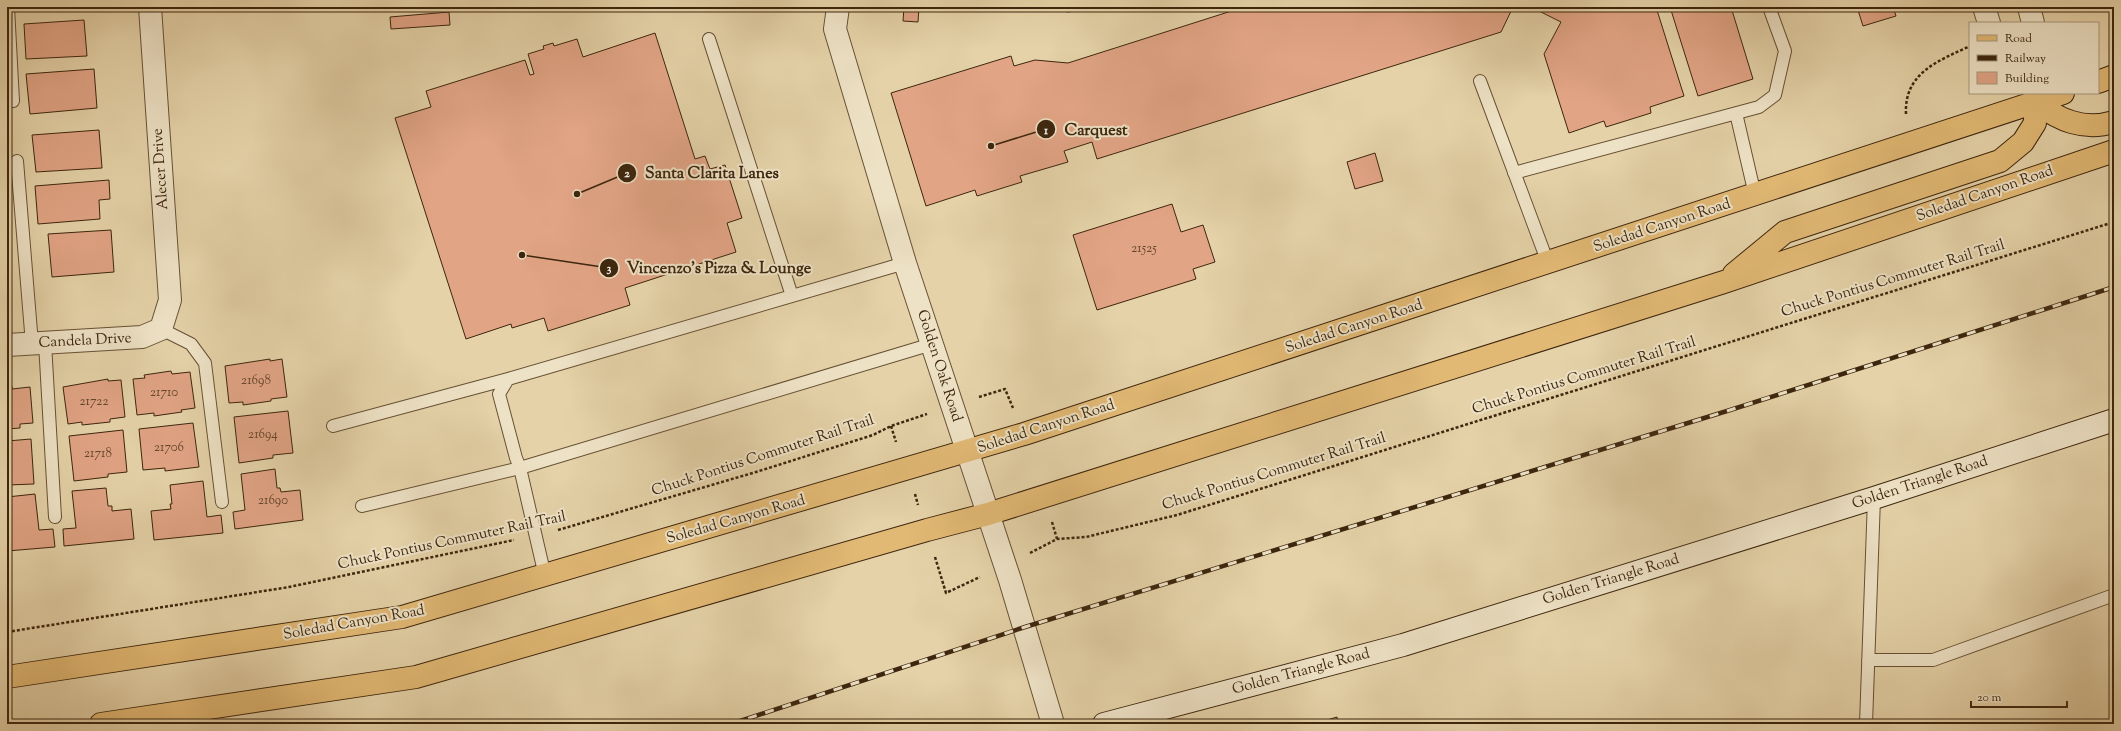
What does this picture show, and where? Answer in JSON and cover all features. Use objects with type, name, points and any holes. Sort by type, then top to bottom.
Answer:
[{"type":"main road","points":[[2099,82],[2114,76]]},
{"type":"main road","name":"Soledad Canyon Road","points":[[7,676],[402,617],[967,452],[1755,195],[2032,96],[2053,94]]},
{"type":"main road","points":[[2032,96],[2054,116],[2078,124],[2114,122]]},
{"type":"main road","points":[[1724,282],[1785,232],[2000,161],[2023,142],[2035,123],[2032,96]]},
{"type":"main road","name":"Soledad Canyon Road","points":[[101,724],[416,677],[927,530],[988,514],[1724,282],[2114,151]]},
{"type":"street","name":"Alecer Drive","points":[[150,7],[170,300],[161,329]]},
{"type":"street","name":"Golden Oak Road","points":[[838,7],[835,30],[906,263],[1025,626],[1053,724]]},
{"type":"street","points":[[1984,7],[1989,22]]},
{"type":"street","points":[[2029,7],[2033,22]]},
{"type":"street","name":"Candela Drive","points":[[7,345],[142,337],[161,329]]},
{"type":"street","name":"Golden Triangle Road","points":[[1104,724],[1403,645],[1874,498],[2114,420]]},
{"type":"lane","points":[[8,7],[13,101]]},
{"type":"lane","points":[[1514,173],[1759,107],[1775,95],[1785,52],[1769,7]]},
{"type":"lane","points":[[710,39],[792,296]]},
{"type":"lane","points":[[1480,81],[1548,263]]},
{"type":"lane","points":[[1736,113],[1755,195]]},
{"type":"lane","points":[[17,161],[38,343],[55,517]]},
{"type":"lane","points":[[333,426],[508,379],[906,263]]},
{"type":"lane","points":[[161,329],[191,344],[205,363],[222,502]]},
{"type":"lane","points":[[362,506],[520,468],[932,344]]},
{"type":"lane","points":[[508,379],[499,394],[520,468],[546,576]]},
{"type":"lane","points":[[1866,724],[1874,498]]},
{"type":"lane","points":[[1868,660],[1933,660],[2114,595]]},
{"type":"path","points":[[1906,114],[1905,100],[1911,84],[1926,69],[1969,47]]},
{"type":"path","name":"Chuck Pontius Commuter Rail Trail","points":[[1057,539],[1086,537],[1177,515],[2114,222]]},
{"type":"path","name":"Chuck Pontius Commuter Rail Trail","points":[[7,632],[288,587],[574,527],[873,435],[891,426]]},
{"type":"building","points":[[402,7],[449,7],[448,12]]},
{"type":"building","points":[[904,7],[919,7],[918,22],[903,21]]},
{"type":"building","points":[[1066,7],[1109,7],[1067,12]]},
{"type":"building","points":[[1244,7],[1513,7],[1501,32],[1097,159],[1092,142],[1064,151],[1068,162],[1020,176],[1022,182],[977,196],[975,190],[926,206],[891,93],[1011,56],[1014,66],[1035,60],[1068,63]]},
{"type":"building","points":[[1531,7],[1656,7],[1684,96],[1650,107],[1651,113],[1606,127],[1604,121],[1569,133],[1544,54],[1561,22]]},
{"type":"building","points":[[1670,7],[1731,7],[1753,79],[1698,96]]},
{"type":"building","points":[[1857,7],[1893,7],[1896,16],[1863,26]]},
{"type":"building","points":[[449,12],[450,25],[391,29],[390,17]]},
{"type":"building","points":[[84,20],[87,56],[26,59],[24,24]]},
{"type":"building","points":[[655,33],[695,159],[705,156],[710,169],[725,165],[742,218],[727,223],[736,252],[625,288],[630,305],[548,331],[544,318],[512,328],[511,324],[466,339],[395,118],[431,107],[426,91],[525,60],[530,75],[534,74],[528,54],[544,49],[543,46],[553,43],[554,46],[577,39],[583,57]]},
{"type":"building","points":[[94,69],[97,108],[30,114],[26,74]]},
{"type":"building","points":[[99,130],[102,168],[36,172],[32,135]]},
{"type":"building","points":[[1375,153],[1383,181],[1355,189],[1347,162]]},
{"type":"building","points":[[109,180],[110,199],[99,200],[100,219],[38,224],[35,186]]},
{"type":"building","points":[[1172,204],[1181,232],[1203,225],[1215,262],[1193,269],[1196,279],[1097,310],[1073,235]]},
{"type":"building","points":[[111,230],[114,272],[52,277],[48,234]]},
{"type":"building","points":[[270,359],[270,361],[282,359],[287,397],[243,405],[243,402],[229,403],[225,366]]},
{"type":"building","points":[[171,371],[172,374],[190,372],[195,408],[181,410],[182,412],[154,416],[154,413],[137,415],[133,379],[145,378],[144,375]]},
{"type":"building","points":[[108,379],[108,381],[121,380],[125,417],[110,419],[110,422],[82,425],[82,422],[68,424],[63,387]]},
{"type":"building","points":[[7,386],[12,386],[12,389],[30,387],[33,423],[20,424],[20,428],[7,429]]},
{"type":"building","points":[[288,411],[293,453],[273,455],[273,458],[239,463],[234,417]]},
{"type":"building","points":[[193,423],[199,467],[165,471],[165,468],[143,470],[139,429]]},
{"type":"building","points":[[123,430],[127,472],[108,474],[108,477],[74,481],[69,436]]},
{"type":"building","points":[[31,439],[34,484],[7,485],[7,441]]},
{"type":"building","points":[[275,469],[277,488],[280,488],[281,492],[300,490],[303,520],[235,529],[233,512],[245,510],[241,474]]},
{"type":"building","points":[[203,481],[207,517],[221,515],[223,533],[154,540],[151,511],[171,509],[170,504],[172,504],[170,485]]},
{"type":"building","points":[[106,488],[108,506],[112,506],[112,511],[131,509],[134,539],[64,546],[63,529],[76,528],[72,491]]},
{"type":"building","points":[[35,494],[39,530],[53,529],[55,547],[7,551],[7,497]]},
{"type":"building","points":[[1337,717],[1338,724],[1314,724]]},
{"type":"railway","points":[[731,724],[1025,627],[1727,411],[2114,287]]},
{"type":"place","name":"Carquest","points":[[991,146]]},
{"type":"place","name":"Santa Clarita Lanes","points":[[577,194]]},
{"type":"place","name":"Vincenzo's Pizza & Lounge","points":[[522,255]]}]
